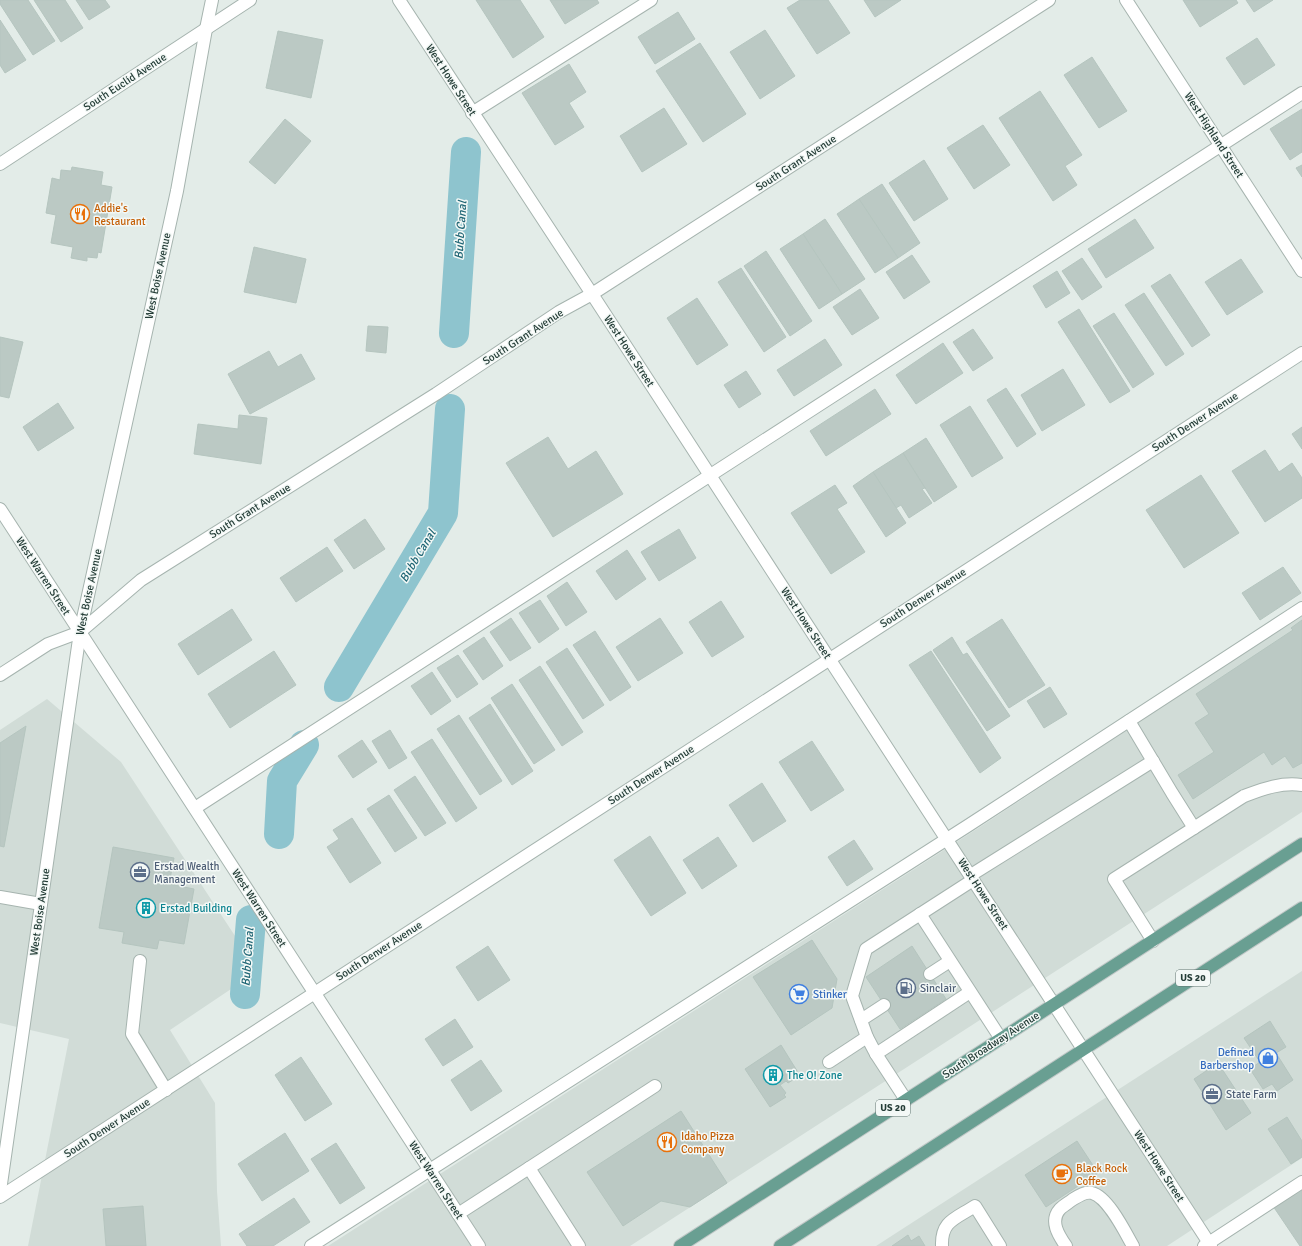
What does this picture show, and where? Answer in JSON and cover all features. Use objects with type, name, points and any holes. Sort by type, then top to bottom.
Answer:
[{"type":"main road","name":"South Broadway Avenue","points":[[680,1246],[1302,844]]},
{"type":"main road","name":"US 20","points":[[783,1245],[1302,908]]},
{"type":"street","name":"West Boise Avenue","points":[[0,1191],[80,632],[177,191],[212,0]]},
{"type":"street","name":"South Euclid Avenue","points":[[0,164],[250,0]]},
{"type":"street","name":"West Howe Street","points":[[400,0],[472,113],[592,294],[947,839],[1208,1245]]},
{"type":"street","points":[[472,113],[651,0]]},
{"type":"street","name":"South Grant Avenue","points":[[0,675],[48,644],[80,632],[141,580],[430,398],[559,312],[592,294],[1049,0]]},
{"type":"street","name":"West Highland Street","points":[[1126,0],[1302,271]]},
{"type":"street","points":[[195,808],[1302,93]]},
{"type":"street","name":"South Denver Avenue","points":[[0,1197],[1302,353]]},
{"type":"street","name":"West Warren Street","points":[[0,510],[479,1246]]},
{"type":"street","points":[[311,1246],[429,1169],[947,839],[1302,608]]},
{"type":"street","points":[[1129,721],[1194,828]]},
{"type":"street","points":[[906,1100],[876,1054],[852,996],[866,949],[1153,760]]},
{"type":"street","points":[[1153,941],[1114,879],[1244,796],[1263,788],[1283,784],[1302,785]]},
{"type":"street","points":[[0,897],[41,904]]},
{"type":"street","points":[[920,914],[1001,1039]]},
{"type":"street","points":[[140,961],[132,1034],[166,1090]]},
{"type":"street","points":[[930,974],[950,961]]},
{"type":"street","points":[[876,1054],[970,992]]},
{"type":"street","points":[[861,1020],[884,1005]]},
{"type":"street","points":[[829,1062],[868,1037]]},
{"type":"street","points":[[458,1214],[655,1086]]},
{"type":"street","points":[[529,1168],[579,1246]]},
{"type":"street","points":[[1208,1245],[1302,1182]]},
{"type":"street","points":[[1066,1246],[1056,1229],[1056,1217],[1059,1210],[1077,1197],[1085,1193],[1092,1193],[1107,1204],[1133,1246]]},
{"type":"street","points":[[942,1246],[942,1236],[946,1224],[975,1206],[1000,1246]]},
{"type":"shaded area","points":[[1302,614],[1302,812],[630,1246],[328,1246],[983,825]]},
{"type":"shaded area","points":[[47,699],[121,762],[258,971],[170,1030],[215,1103],[217,1191],[221,1246],[28,1246],[69,1039],[0,1023],[0,730]]},
{"type":"shaded area","points":[[1302,971],[1302,1158],[1167,1246],[876,1246]]},
{"type":"building","points":[[0,0],[28,0],[55,41],[33,55],[0,4]]},
{"type":"building","points":[[34,0],[65,0],[83,28],[61,42]]},
{"type":"building","points":[[76,0],[105,0],[110,7],[89,20]]},
{"type":"building","points":[[476,0],[520,0],[544,37],[513,58]]},
{"type":"building","points":[[550,0],[597,0],[599,3],[565,24]]},
{"type":"building","points":[[800,0],[828,0],[850,33],[817,54],[787,8]]},
{"type":"building","points":[[864,0],[901,0],[875,17]]},
{"type":"building","points":[[1183,0],[1236,0],[1238,3],[1200,27]]},
{"type":"building","points":[[1246,0],[1273,0],[1254,12]]},
{"type":"building","points":[[678,12],[695,39],[655,64],[638,37]]},
{"type":"building","points":[[0,20],[26,60],[5,73],[0,65]]},
{"type":"building","points":[[765,30],[795,76],[760,99],[730,52]]},
{"type":"building","points":[[278,31],[323,40],[311,98],[266,88]]},
{"type":"building","points":[[1257,38],[1275,65],[1244,85],[1226,58]]},
{"type":"building","points":[[700,43],[746,114],[703,142],[656,71]]},
{"type":"building","points":[[1092,57],[1127,111],[1099,128],[1064,75]]},
{"type":"building","points":[[569,64],[586,92],[569,103],[584,127],[555,145],[522,93]]},
{"type":"building","points":[[1040,91],[1082,155],[1065,166],[1077,185],[1053,201],[999,118]]},
{"type":"building","points":[[664,108],[687,144],[642,172],[620,136]]},
{"type":"building","points":[[1302,109],[1302,152],[1290,160],[1270,129]]},
{"type":"building","points":[[285,119],[311,141],[275,184],[249,162]]},
{"type":"building","points":[[983,125],[1010,165],[974,189],[947,148]]},
{"type":"building","points":[[924,160],[948,199],[914,221],[889,183]]},
{"type":"building","points":[[1302,165],[1302,177],[1296,168]]},
{"type":"building","name":"Addie's Restaurant","points":[[72,167],[103,172],[101,185],[112,187],[101,253],[98,252],[97,258],[87,257],[87,261],[71,258],[73,247],[51,243],[56,215],[46,213],[52,178],[60,180],[61,170],[71,171]]},
{"type":"building","points":[[882,184],[920,243],[898,258],[859,199]]},
{"type":"building","points":[[859,199],[898,258],[875,273],[837,214]]},
{"type":"building","points":[[825,219],[865,279],[842,294],[803,234]]},
{"type":"building","points":[[1135,219],[1154,248],[1106,278],[1088,249]]},
{"type":"building","points":[[803,234],[842,294],[819,309],[780,249]]},
{"type":"building","points":[[254,247],[306,259],[296,303],[244,292]]},
{"type":"building","points":[[766,251],[812,321],[790,336],[744,266]]},
{"type":"building","points":[[912,255],[930,282],[904,299],[886,272]]},
{"type":"building","points":[[1082,258],[1102,287],[1082,300],[1062,271]]},
{"type":"building","points":[[1241,259],[1263,292],[1227,315],[1205,282]]},
{"type":"building","points":[[741,268],[786,337],[764,352],[718,282]]},
{"type":"building","points":[[1057,271],[1070,293],[1046,308],[1033,286]]},
{"type":"building","points":[[1170,274],[1210,335],[1192,347],[1151,286]]},
{"type":"building","points":[[860,289],[879,318],[852,335],[833,307]]},
{"type":"building","points":[[1144,293],[1184,354],[1166,366],[1125,305]]},
{"type":"building","points":[[697,298],[728,345],[697,365],[667,318]]},
{"type":"building","points":[[1079,309],[1130,391],[1110,403],[1058,322]]},
{"type":"building","points":[[1114,313],[1154,374],[1133,388],[1093,326]]},
{"type":"building","points":[[368,326],[388,327],[386,353],[366,351]]},
{"type":"building","points":[[973,329],[993,358],[973,371],[953,342]]},
{"type":"building","points":[[0,337],[23,342],[9,398],[0,396]]},
{"type":"building","points":[[825,339],[842,365],[794,396],[777,370]]},
{"type":"building","points":[[943,343],[963,373],[916,404],[896,375]]},
{"type":"building","points":[[269,351],[278,367],[301,354],[315,379],[250,414],[228,374]]},
{"type":"building","points":[[1063,369],[1085,405],[1042,431],[1021,395]]},
{"type":"building","points":[[746,371],[761,394],[739,408],[724,385]]},
{"type":"building","points":[[1006,388],[1036,434],[1017,447],[987,400]]},
{"type":"building","points":[[875,389],[891,414],[826,456],[810,431]]},
{"type":"building","points":[[58,403],[74,428],[38,451],[23,427]]},
{"type":"building","points":[[970,406],[1003,458],[972,477],[940,425]]},
{"type":"building","points":[[239,415],[267,418],[261,464],[194,454],[198,424],[238,429]]},
{"type":"building","points":[[1302,427],[1302,449],[1292,434]]},
{"type":"building","points":[[548,437],[568,469],[596,451],[623,494],[553,537],[506,463]]},
{"type":"building","points":[[926,438],[957,487],[934,502],[903,453]]},
{"type":"building","points":[[1265,450],[1279,472],[1292,463],[1302,478],[1302,498],[1265,522],[1232,471]]},
{"type":"building","points":[[903,453],[925,488],[922,489],[932,503],[909,518],[901,505],[896,508],[873,472]]},
{"type":"building","points":[[873,472],[906,523],[886,537],[853,486]]},
{"type":"building","points":[[1201,475],[1239,533],[1184,568],[1146,510]]},
{"type":"building","points":[[835,485],[847,503],[837,509],[865,552],[831,574],[791,513]]},
{"type":"building","points":[[365,519],[385,549],[354,569],[334,540]]},
{"type":"building","points":[[679,529],[696,558],[659,581],[641,552]]},
{"type":"building","points":[[327,547],[343,571],[296,602],[280,578]]},
{"type":"building","points":[[627,550],[646,579],[616,600],[596,571]]},
{"type":"building","points":[[1283,567],[1301,593],[1260,620],[1242,593]]},
{"type":"building","points":[[567,582],[587,612],[566,626],[547,596]]},
{"type":"building","points":[[540,600],[559,629],[539,643],[519,613]]},
{"type":"building","points":[[721,601],[744,637],[712,657],[689,622]]},
{"type":"building","points":[[232,609],[252,640],[198,675],[178,644]]},
{"type":"building","points":[[511,618],[531,648],[510,661],[490,632]]},
{"type":"building","points":[[660,618],[683,653],[638,681],[616,647]]},
{"type":"building","points":[[1002,619],[1045,685],[1009,708],[966,642]]},
{"type":"building","points":[[1302,620],[1302,763],[1293,768],[1285,756],[1272,765],[1264,752],[1193,799],[1178,775],[1214,752],[1195,723],[1209,714],[1196,694],[1293,630],[1291,628]]},
{"type":"building","points":[[595,631],[631,687],[610,701],[573,645]]},
{"type":"building","points":[[484,637],[503,666],[483,680],[463,651]]},
{"type":"building","points":[[952,637],[963,655],[967,653],[1010,716],[987,731],[933,650]]},
{"type":"building","points":[[567,648],[604,705],[583,719],[546,662]]},
{"type":"building","points":[[274,651],[296,685],[230,728],[208,694]]},
{"type":"building","points":[[931,651],[1001,758],[980,773],[909,665]]},
{"type":"building","points":[[458,655],[478,684],[457,698],[437,668]]},
{"type":"building","points":[[540,666],[583,732],[562,746],[519,680]]},
{"type":"building","points":[[432,672],[451,701],[431,715],[411,686]]},
{"type":"building","points":[[512,684],[555,750],[534,764],[491,698]]},
{"type":"building","points":[[1050,687],[1067,714],[1044,728],[1027,701]]},
{"type":"building","points":[[490,704],[533,771],[512,785],[469,718]]},
{"type":"building","points":[[459,715],[502,781],[480,795],[437,729]]},
{"type":"building","points":[[26,726],[4,847],[0,846],[0,743]]},
{"type":"building","points":[[390,730],[407,758],[389,769],[372,741]]},
{"type":"building","points":[[432,739],[477,808],[456,822],[411,752]]},
{"type":"building","points":[[362,740],[377,762],[353,778],[338,756]]},
{"type":"building","points":[[812,741],[844,790],[811,811],[779,762]]},
{"type":"building","points":[[415,776],[446,823],[425,836],[394,790]]},
{"type":"building","points":[[762,783],[786,821],[753,842],[729,805]]},
{"type":"building","points":[[389,795],[417,838],[395,852],[367,809]]},
{"type":"building","points":[[352,818],[381,863],[350,883],[327,847],[339,839],[333,830]]},
{"type":"building","points":[[650,836],[686,893],[651,916],[614,860]]},
{"type":"building","points":[[718,837],[737,866],[702,889],[683,860]]},
{"type":"building","points":[[854,840],[873,869],[847,886],[828,857]]},
{"type":"building","name":"Erstad Building","points":[[113,847],[174,858],[169,884],[194,889],[184,944],[159,940],[157,949],[122,943],[124,932],[99,928]]},
{"type":"building","name":"Stinker","points":[[812,940],[837,979],[832,1008],[791,1035],[753,977]]},
{"type":"building","points":[[488,946],[510,980],[478,1001],[456,967]]},
{"type":"building","name":"Sinclair","points":[[912,946],[946,999],[900,1029],[866,977]]},
{"type":"building","points":[[455,1019],[473,1047],[443,1066],[425,1039]]},
{"type":"building","name":"Defined Barbershop","points":[[1270,1021],[1286,1047],[1276,1053],[1293,1080],[1277,1091],[1272,1084],[1263,1089],[1250,1069],[1260,1062],[1244,1038]]},
{"type":"building","name":"The O! Zone","points":[[781,1045],[799,1074],[788,1083],[786,1081],[780,1085],[786,1093],[784,1095],[786,1097],[770,1107],[745,1069]]},
{"type":"building","points":[[301,1057],[332,1104],[305,1121],[275,1075]]},
{"type":"building","points":[[481,1060],[502,1091],[471,1111],[451,1080]]},
{"type":"building","points":[[1218,1063],[1251,1113],[1226,1130],[1194,1079]]},
{"type":"building","name":"Idaho Pizza Company","points":[[681,1111],[727,1183],[690,1207],[661,1201],[623,1226],[587,1172]]},
{"type":"building","points":[[1287,1117],[1302,1141],[1302,1157],[1291,1164],[1268,1129]]},
{"type":"building","points":[[285,1133],[309,1171],[262,1201],[238,1164]]},
{"type":"building","name":"Black Rock Coffee","points":[[1077,1141],[1098,1173],[1046,1207],[1025,1175]]},
{"type":"building","points":[[336,1143],[365,1188],[340,1204],[311,1159]]},
{"type":"building","points":[[1302,1187],[1302,1246],[1300,1246],[1273,1206]]},
{"type":"building","points":[[294,1198],[310,1222],[273,1246],[247,1246],[239,1234]]},
{"type":"building","points":[[143,1206],[146,1246],[106,1246],[103,1209]]},
{"type":"building","points":[[908,1235],[911,1241],[919,1236],[925,1246],[892,1246]]},
{"type":"waterway","name":"Bubb Canal","points":[[454,333],[466,152]]},
{"type":"waterway","name":"Bubb Canal","points":[[339,687],[443,513],[450,409]]},
{"type":"waterway","name":"Bubb Canal","points":[[279,834],[282,781],[304,745]]},
{"type":"waterway","name":"Bubb Canal","points":[[245,994],[251,920]]},
{"type":"place","name":"Addie's Restaurant","points":[[80,214]]},
{"type":"place","name":"Erstad Wealth Management","points":[[140,872]]},
{"type":"place","name":"Erstad Building","points":[[146,908]]},
{"type":"place","name":"Sinclair","points":[[906,988]]},
{"type":"place","name":"Stinker","points":[[799,994]]},
{"type":"place","name":"Defined Barbershop","points":[[1268,1058]]},
{"type":"place","name":"The O! Zone","points":[[773,1075]]},
{"type":"place","name":"State Farm","points":[[1212,1094]]},
{"type":"place","name":"Idaho Pizza Company","points":[[667,1142]]},
{"type":"place","name":"Black Rock Coffee","points":[[1062,1174]]}]
